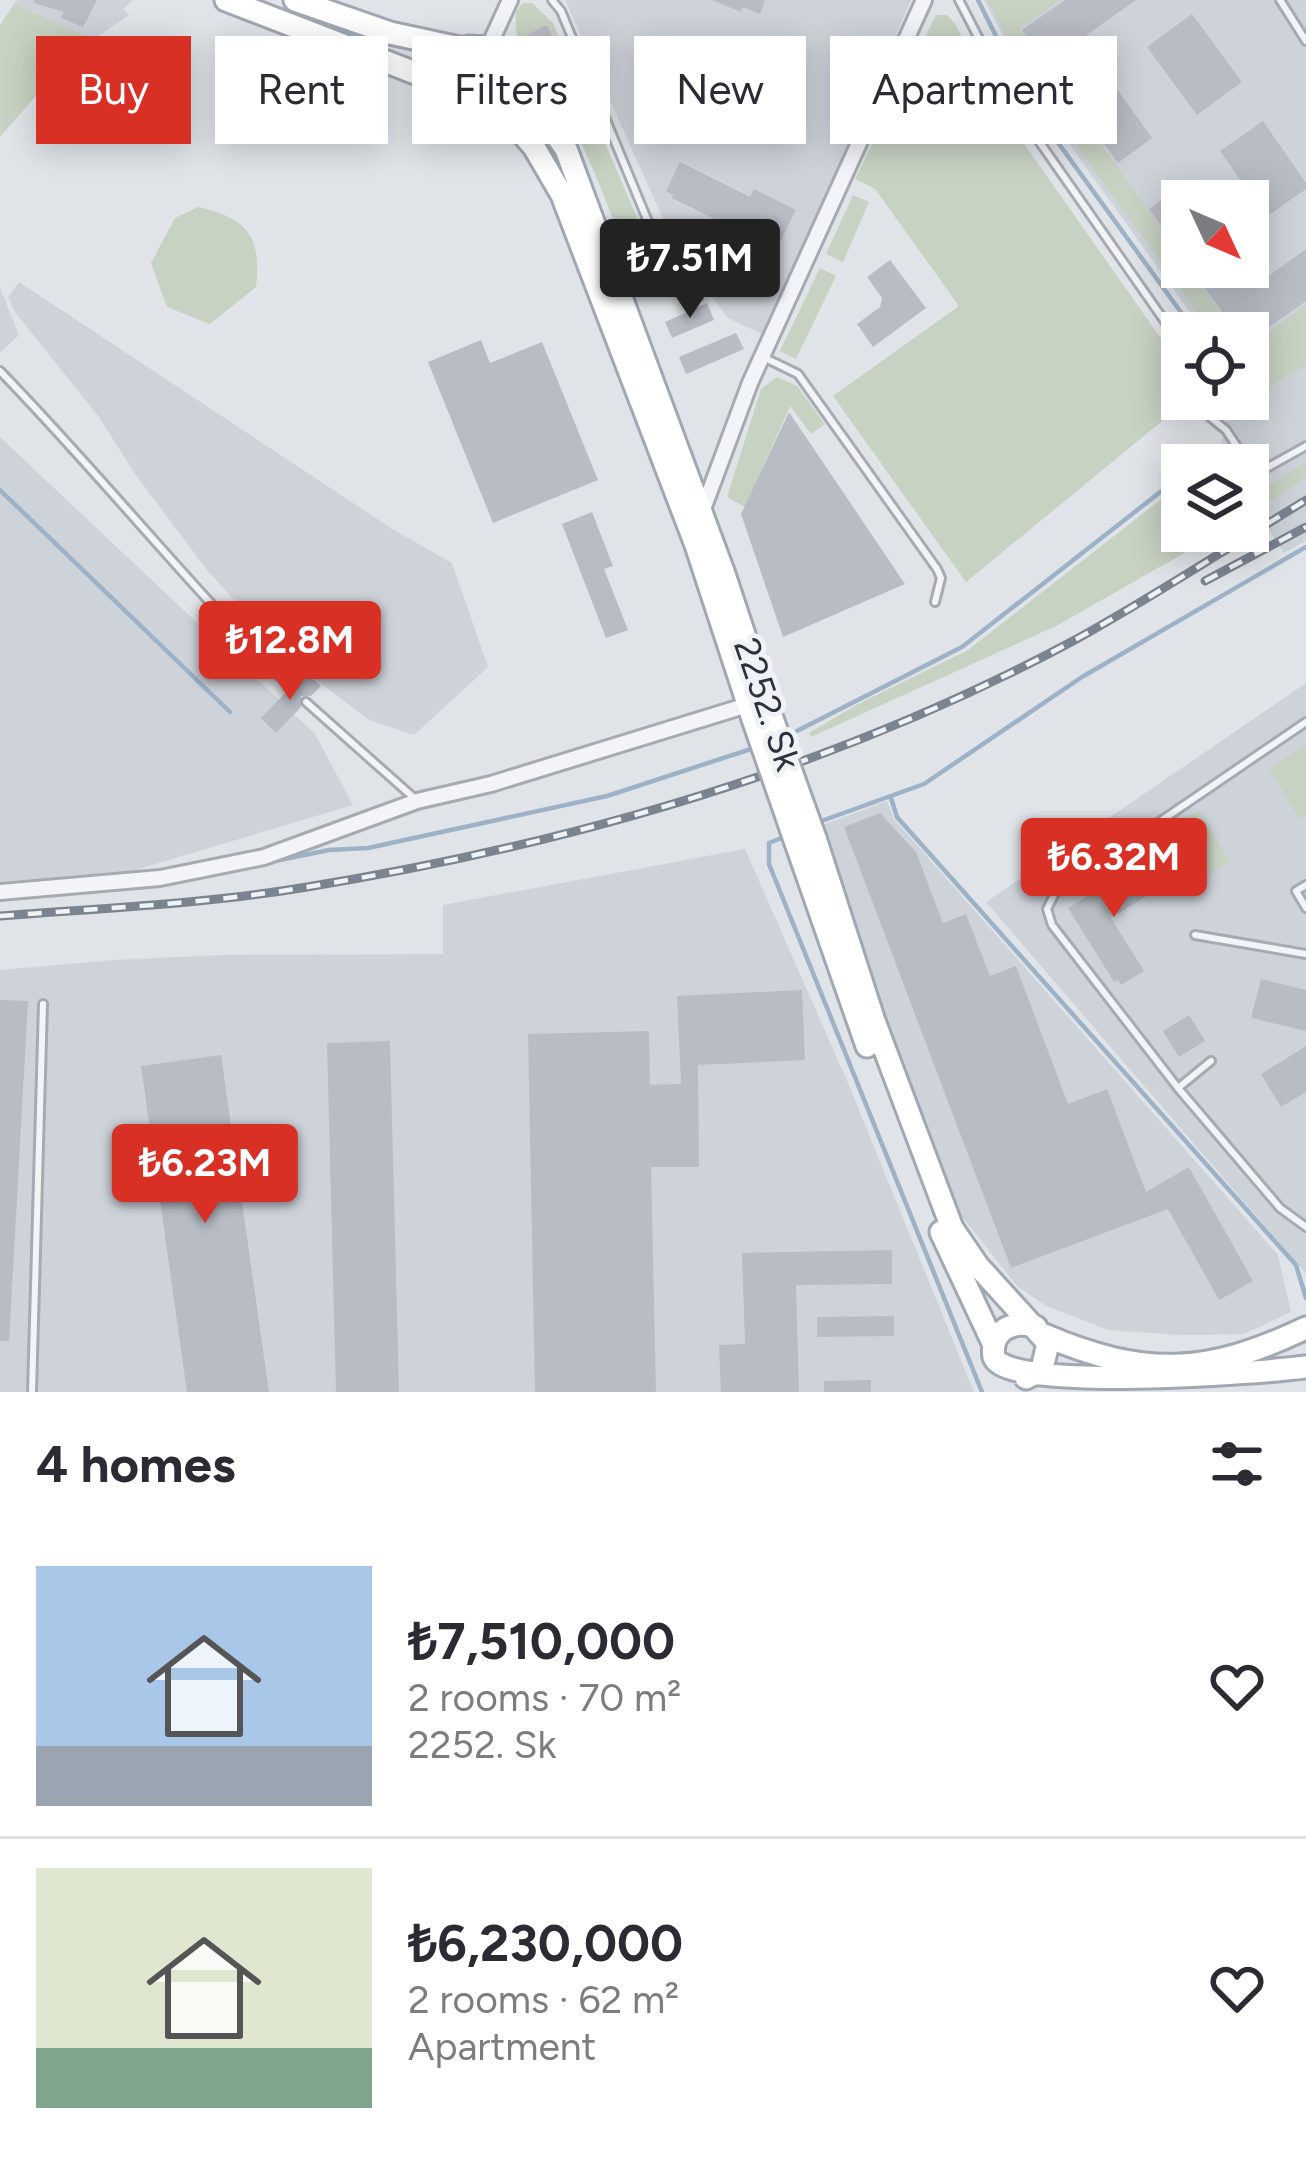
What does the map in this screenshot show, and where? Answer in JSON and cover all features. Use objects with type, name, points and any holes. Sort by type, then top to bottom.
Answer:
[{"type":"main road","points":[[226,0],[412,72]]},
{"type":"main road","points":[[295,0],[412,38]]},
{"type":"main road","name":"2252. Sk","points":[[531,144],[562,195],[952,1228],[978,1266],[1041,1332]]},
{"type":"main road","name":"2252. Sk","points":[[562,144],[702,512],[759,708]]},
{"type":"main road","name":"2252. Sk","points":[[806,841],[914,1173],[1009,1375]]},
{"type":"main road","points":[[1009,1375],[1007,1327],[1023,1323],[1083,1351],[1135,1364],[1191,1366],[1227,1360],[1306,1328]]},
{"type":"main road","points":[[1009,1375],[1034,1375],[1046,1361],[1049,1352],[1041,1332]]},
{"type":"main road","points":[[1009,1375],[1060,1387],[1101,1388],[1207,1382],[1302,1368]]},
{"type":"street","points":[[494,36],[510,0]]},
{"type":"street","points":[[702,512],[763,357],[924,0]]},
{"type":"street","points":[[0,892],[160,878],[264,857],[417,801],[759,708]]},
{"type":"lane","points":[[553,0],[661,253],[698,296]]},
{"type":"lane","points":[[959,0],[1011,101],[1161,316]]},
{"type":"lane","points":[[1280,0],[1306,41]]},
{"type":"lane","points":[[763,357],[798,374],[938,568],[941,578],[935,602]]},
{"type":"lane","points":[[0,371],[76,449],[214,611],[291,687]]},
{"type":"lane","points":[[1214,420],[1252,469],[1263,470],[1306,446]]},
{"type":"lane","points":[[306,702],[417,801]]},
{"type":"lane","points":[[1306,722],[1055,893],[1047,909],[1052,926],[1178,1088],[1280,1208],[1306,1227]]},
{"type":"lane","points":[[1306,885],[1296,891],[1306,908]]},
{"type":"lane","points":[[1196,935],[1306,954]]},
{"type":"lane","points":[[32,1392],[43,1004]]},
{"type":"lane","points":[[1178,1088],[1211,1061]]},
{"type":"shaded area","points":[[17,0],[133,0],[123,9],[129,15],[98,36],[87,36],[14,4]]},
{"type":"shaded area","points":[[565,0],[911,0],[895,36],[830,36],[830,144],[849,144],[766,336],[728,318],[678,252],[610,100],[610,36],[581,36]]},
{"type":"shaded area","points":[[984,0],[1306,0],[1306,541],[1284,553],[1269,530],[1269,444],[1222,444],[1228,420],[1269,420],[1269,312],[1190,312],[1173,288],[1269,288],[1269,180],[1161,180],[1161,272],[1069,144],[1117,144],[1117,36],[1003,36]]},
{"type":"shaded area","points":[[19,282],[394,530],[452,563],[488,667],[414,735],[369,720],[285,656],[207,570],[99,417],[15,312],[8,297]]},
{"type":"shaded area","points":[[0,288],[19,335],[0,353]]},
{"type":"shaded area","points":[[0,437],[315,734],[353,805],[132,871],[0,882]]},
{"type":"shaded area","points":[[1306,683],[1306,1274],[986,902]]},
{"type":"shaded area","points":[[887,801],[894,819],[1278,1255],[1291,1312],[1244,1334],[1109,1330],[1046,1306],[1017,1286],[952,1204],[812,829]]},
{"type":"shaded area","points":[[745,849],[848,1083],[974,1392],[0,1392],[0,970],[222,955],[443,954],[443,905]]},
{"type":"green space","points":[[987,0],[1060,0],[1019,29],[1024,36],[1007,36]]},
{"type":"green space","points":[[523,3],[532,3],[553,23],[559,36],[517,36],[516,11]]},
{"type":"green space","points":[[14,4],[87,36],[36,36],[36,96],[0,137],[0,25]]},
{"type":"green space","points":[[936,15],[947,15],[961,36],[926,36]]},
{"type":"green space","points":[[581,144],[605,144],[665,282],[641,290]]},
{"type":"green space","points":[[872,144],[1024,144],[1161,338],[1163,420],[966,582],[833,396],[959,306],[875,189],[855,179]]},
{"type":"green space","points":[[1075,144],[1101,144],[1161,228],[1161,262]]},
{"type":"green space","points":[[853,195],[869,202],[843,262],[826,254]]},
{"type":"green space","points":[[198,207],[239,224],[248,232],[256,255],[256,287],[210,324],[167,307],[151,263],[175,218]]},
{"type":"green space","points":[[820,268],[836,276],[796,359],[780,351]]},
{"type":"green space","points":[[1179,288],[1203,288],[1220,312],[1197,312]]},
{"type":"green space","points":[[1306,305],[1306,365],[1269,387],[1269,331]]},
{"type":"green space","points":[[777,377],[797,386],[825,424],[811,434],[790,406],[745,507],[727,497],[761,389]]},
{"type":"green space","points":[[1306,462],[1306,478],[1269,502],[1269,486]]},
{"type":"green space","points":[[1161,499],[1161,552],[1186,552],[1058,625],[811,737],[809,733],[858,704],[968,650]]},
{"type":"green space","points":[[1306,745],[1306,816],[1300,820],[1269,768]]},
{"type":"green space","points":[[1199,810],[1230,862],[1192,885],[1161,834]]},
{"type":"building","points":[[34,0],[97,0],[83,27],[61,18],[64,12]]},
{"type":"building","points":[[712,0],[765,0],[760,14]]},
{"type":"building","points":[[1065,0],[1136,0],[1085,36],[1026,36],[1022,30]]},
{"type":"building","points":[[1192,14],[1242,82],[1197,115],[1147,47]]},
{"type":"building","points":[[547,25],[552,36],[527,36]]},
{"type":"building","points":[[1117,89],[1152,138],[1118,163],[1104,144],[1117,144]]},
{"type":"building","points":[[1263,121],[1306,189],[1269,215],[1269,180],[1240,180],[1220,151]]},
{"type":"building","points":[[680,162],[750,197],[754,189],[796,210],[781,240],[743,222],[739,231],[672,198],[666,191]]},
{"type":"building","points":[[1161,200],[1161,226],[1149,209]]},
{"type":"building","points":[[1306,249],[1306,301],[1269,327],[1269,312],[1222,312],[1205,288],[1269,288],[1269,276]]},
{"type":"building","points":[[890,260],[926,308],[873,347],[857,324],[880,307],[882,298],[867,277]]},
{"type":"building","points":[[707,303],[714,320],[672,338],[665,322]]},
{"type":"building","points":[[736,333],[744,349],[686,374],[679,357]]},
{"type":"building","points":[[481,340],[490,363],[542,342],[598,480],[493,523],[428,362]]},
{"type":"building","points":[[789,412],[905,584],[783,637],[741,514]]},
{"type":"building","points":[[592,512],[613,566],[604,569],[628,630],[606,638],[562,524]]},
{"type":"building","points":[[306,672],[321,686],[311,696],[301,696],[301,707],[276,733],[261,718],[286,692],[297,691],[296,682]]},
{"type":"building","points":[[880,813],[916,852],[943,923],[966,914],[990,976],[1016,966],[1068,1104],[1107,1089],[1146,1192],[1189,1167],[1253,1281],[1219,1300],[1168,1209],[1011,1268],[844,827]]},
{"type":"building","points":[[1142,862],[1163,886],[1111,918],[1144,971],[1121,985],[1114,982],[1068,908]]},
{"type":"building","points":[[1261,979],[1306,990],[1306,1031],[1251,1018]]},
{"type":"building","points":[[802,990],[805,1060],[698,1065],[699,1167],[651,1167],[656,1392],[535,1392],[528,1034],[649,1031],[650,1085],[681,1084],[677,996]]},
{"type":"building","points":[[0,1000],[28,1001],[9,1341],[0,1341]]},
{"type":"building","points":[[1189,1015],[1205,1041],[1179,1057],[1163,1031]]},
{"type":"building","points":[[390,1041],[399,1392],[336,1392],[327,1043]]},
{"type":"building","points":[[1306,1046],[1306,1092],[1281,1107],[1261,1074]]},
{"type":"building","points":[[221,1055],[269,1392],[187,1392],[141,1066]]},
{"type":"building","points":[[892,1250],[892,1284],[796,1285],[799,1392],[721,1392],[719,1345],[745,1344],[742,1253]]},
{"type":"building","points":[[894,1316],[894,1336],[817,1337],[817,1317]]},
{"type":"building","points":[[871,1380],[871,1392],[824,1392],[824,1381]]},
{"type":"waterway","points":[[978,0],[1030,104],[1181,312]]},
{"type":"waterway","points":[[0,490],[230,712]]},
{"type":"waterway","points":[[787,736],[962,647],[1161,491]]},
{"type":"waterway","points":[[816,823],[924,784],[1082,677],[1306,547]]},
{"type":"waterway","points":[[270,862],[368,848],[607,796],[754,748]]},
{"type":"waterway","points":[[891,798],[897,817],[1296,1265],[1306,1298]]},
{"type":"waterway","points":[[784,837],[769,843],[769,864],[982,1392]]},
{"type":"railway","points":[[0,916],[192,902],[307,887],[505,848],[701,796],[891,727],[983,686],[1103,624],[1306,500]]},
{"type":"railway","points":[[1205,581],[1306,527]]}]
